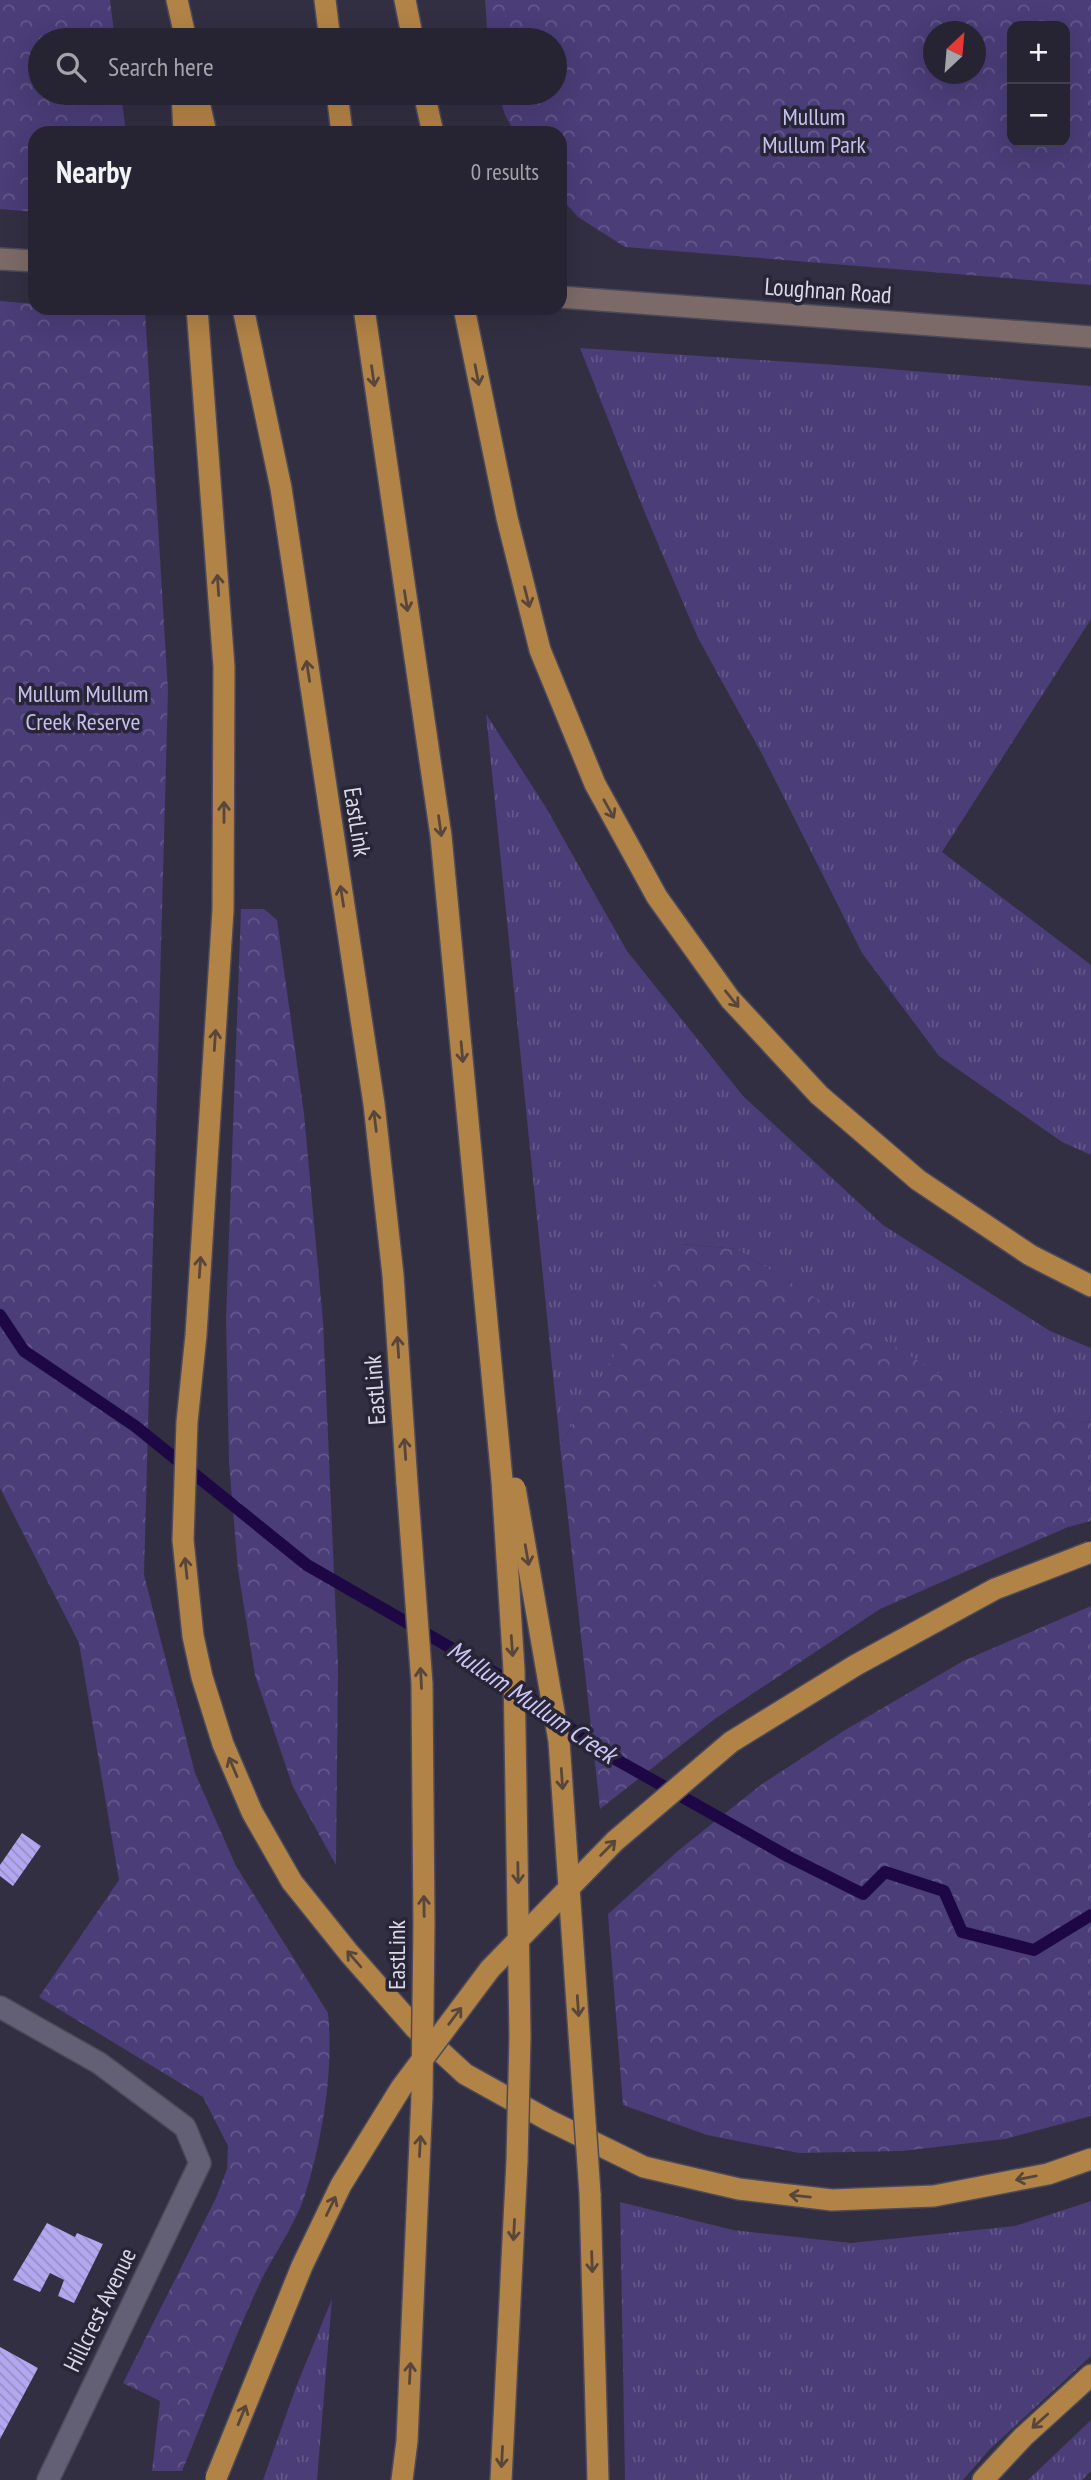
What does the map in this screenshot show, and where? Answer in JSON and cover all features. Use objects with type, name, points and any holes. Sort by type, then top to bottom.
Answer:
[{"type":"highway","points":[[177,0],[178,28]]},
{"type":"highway","points":[[177,0],[183,28]]},
{"type":"highway","points":[[325,0],[328,28]]},
{"type":"highway","points":[[405,0],[411,28]]},
{"type":"highway","points":[[183,105],[184,126]]},
{"type":"highway","points":[[200,105],[204,126]]},
{"type":"highway","points":[[338,105],[341,126]]},
{"type":"highway","points":[[427,105],[431,126]]},
{"type":"highway","points":[[198,315],[224,667],[223,910],[187,1422],[183,1540],[193,1636],[202,1677],[223,1744],[252,1812],[292,1882],[349,1953],[415,2028],[465,2074],[548,2120],[644,2167],[739,2189],[832,2200],[934,2196],[1048,2174],[1091,2159]]},
{"type":"highway","name":"EastLink","points":[[244,315],[281,488],[373,1104],[393,1275],[422,1684],[424,1923],[422,2096],[407,2441],[402,2480]]},
{"type":"highway","points":[[365,315],[441,836],[489,1342],[508,1484],[559,1741],[590,2194],[598,2480]]},
{"type":"highway","points":[[465,315],[506,518],[540,650],[595,784],[657,897],[730,999],[819,1095],[918,1180],[1030,1255],[1091,1286]]},
{"type":"highway","points":[[501,2480],[517,2161],[520,2036],[508,1484]]},
{"type":"highway","points":[[216,2479],[302,2266],[341,2185],[401,2088],[490,1969],[615,1841],[731,1742],[856,1665],[995,1590],[1091,1552]]},
{"type":"highway","points":[[983,2480],[1023,2437],[1091,2375]]},
{"type":"highway","points":[[397,2480],[407,2441]]},
{"type":"main road","points":[[0,259],[28,261]]},
{"type":"main road","name":"Loughnan Road","points":[[567,298],[1091,337]]},
{"type":"street","name":"Hillcrest Avenue","points":[[0,2007],[19,2015],[99,2063],[185,2127],[200,2163],[48,2480]]},
{"type":"green space","points":[[0,0],[110,0],[114,28],[28,28],[28,105],[122,105],[125,126],[28,126],[28,211],[0,209]]},
{"type":"green space","name":"Mullum Mullum Park","points":[[485,0],[1091,0],[1091,285],[625,247],[578,217],[567,205],[567,126],[511,126],[502,105],[567,105],[567,28],[487,28]]},
{"type":"green space","name":"Mullum Mullum Creek Reserve","points":[[0,301],[28,303],[28,315],[145,315],[168,690],[144,1575],[195,1773],[236,1866],[328,2013],[329,2058],[325,2106],[304,2198],[249,2306],[182,2471],[152,2471],[160,2401],[123,2383],[216,2198],[227,2169],[228,2146],[203,2097],[39,1997],[119,1880],[79,1643],[0,1488]]},
{"type":"green space","points":[[580,348],[866,367],[1091,386],[1091,619],[942,852],[1091,965],[1091,1155],[1062,1142],[939,1056],[862,953],[763,756],[698,638]]},
{"type":"green space","points":[[486,714],[545,806],[627,951],[743,1096],[883,1225],[1050,1331],[1091,1348],[1091,1422],[1008,1417],[736,1249],[682,1244],[560,1445]]},
{"type":"green space","points":[[241,909],[264,909],[277,920],[304,1114],[323,1321],[338,1665],[336,1865],[293,1787],[255,1675],[238,1570],[229,1463],[226,1319]]},
{"type":"green space","points":[[681,1244],[736,1249],[1008,1416],[1091,1422],[1091,1521],[1068,1527],[880,1609],[716,1718],[600,1809],[560,1445]]},
{"type":"green space","points":[[1091,1606],[1091,2116],[1005,2139],[902,2151],[799,2153],[707,2135],[623,2105],[608,1914],[679,1850],[762,1784],[845,1730],[963,1661]]},
{"type":"green space","points":[[1091,2201],[1091,2356],[990,2449],[963,2480],[625,2480],[620,2202],[733,2230],[851,2243],[1015,2226]]},
{"type":"green space","points":[[332,2299],[317,2480],[263,2480],[296,2387]]},
{"type":"green space","points":[[1091,2420],[1091,2471],[1082,2480],[1028,2480]]},
{"type":"building","points":[[22,1833],[41,1846],[13,1886],[0,1876],[0,1865]]},
{"type":"building","points":[[47,2223],[75,2237],[77,2233],[103,2244],[74,2303],[58,2296],[64,2280],[50,2273],[40,2292],[13,2280]]},
{"type":"building","points":[[0,2347],[38,2368],[0,2439]]},
{"type":"waterway","name":"Mullum Mullum Creek","points":[[0,1315],[24,1351],[135,1426],[307,1565],[505,1679],[601,1751],[789,1857],[863,1894],[885,1872],[944,1891],[962,1932],[1034,1950],[1091,1915]]}]
